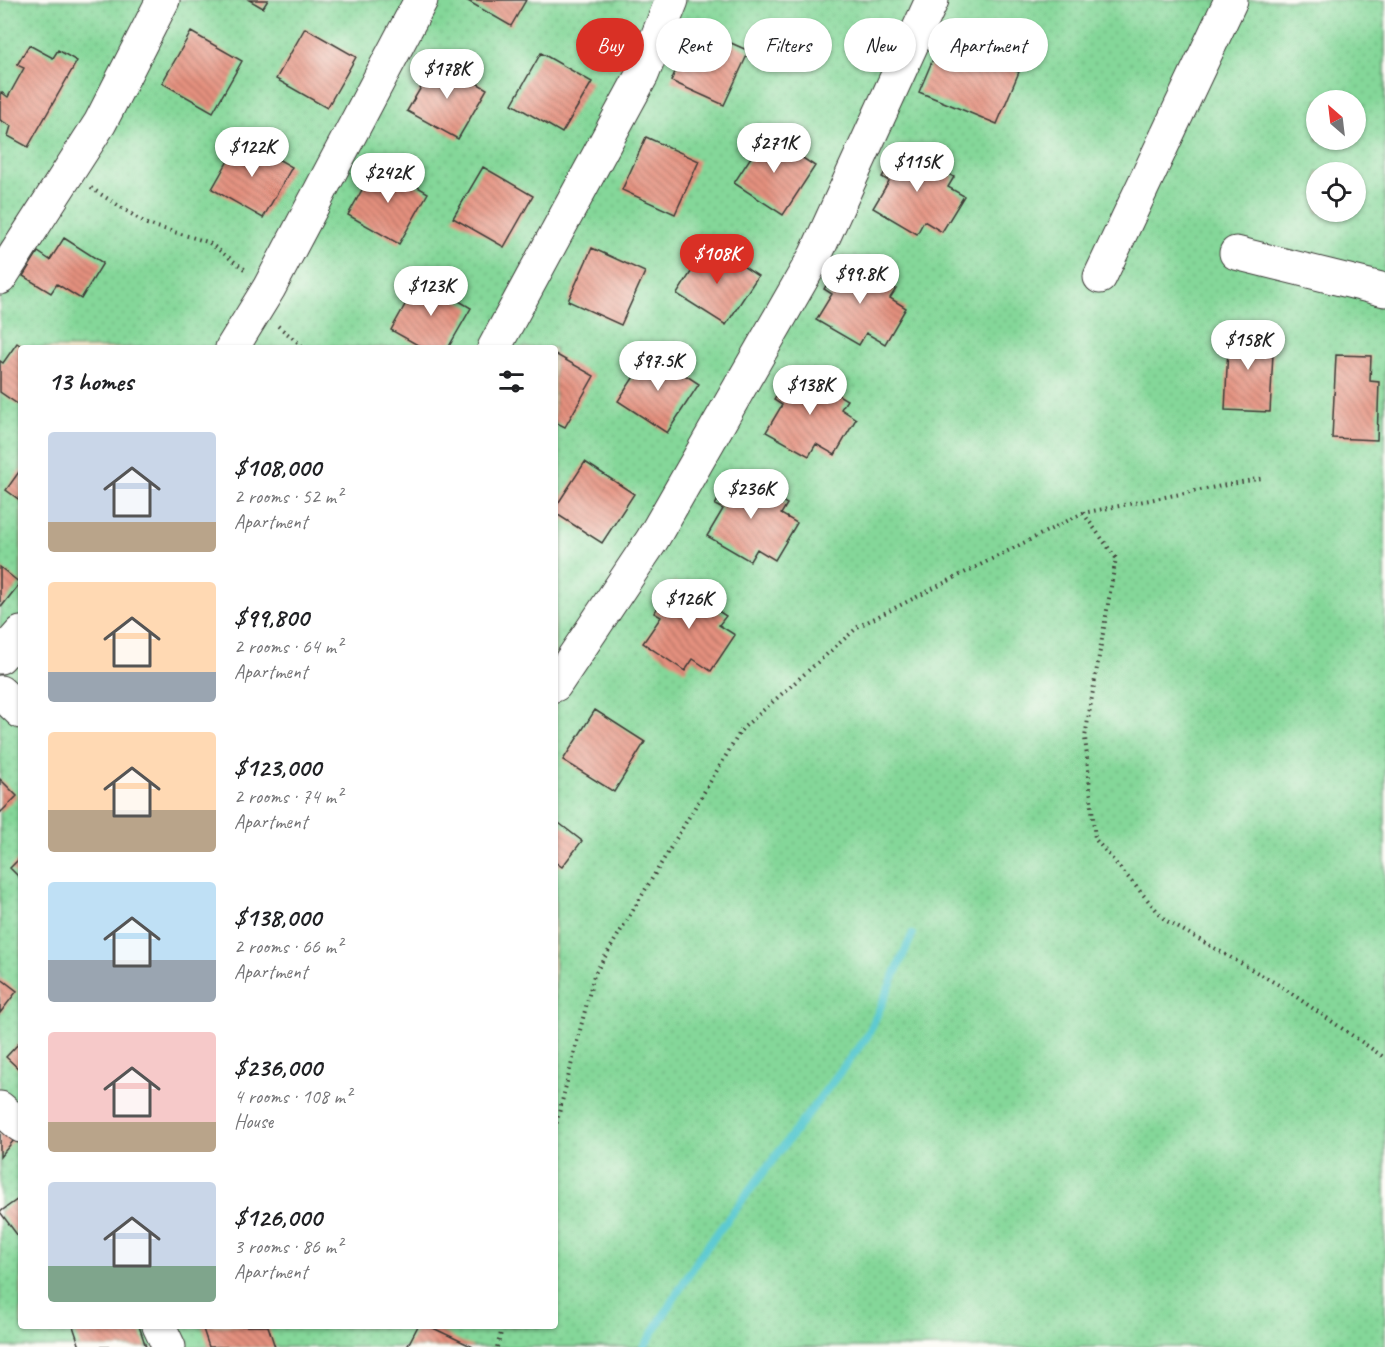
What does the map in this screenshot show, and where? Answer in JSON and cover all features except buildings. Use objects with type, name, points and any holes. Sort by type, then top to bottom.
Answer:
[{"type":"street","points":[[0,278],[100,123],[163,0]]},
{"type":"street","points":[[234,345],[269,288],[421,0]]},
{"type":"street","points":[[496,345],[642,75],[672,0]]},
{"type":"street","points":[[558,681],[652,540],[815,256],[932,0]]},
{"type":"street","points":[[1100,276],[1231,0]]},
{"type":"street","points":[[1236,253],[1385,290]]},
{"type":"street","points":[[0,657],[18,636]]},
{"type":"street","points":[[0,692],[18,709]]},
{"type":"street","points":[[0,1108],[18,1123]]},
{"type":"street","points":[[160,1329],[169,1347]]},
{"type":"path","points":[[67,174],[147,224],[208,242],[269,288]]},
{"type":"path","points":[[558,1117],[594,975],[742,729],[859,626],[1083,513],[1263,478]]},
{"type":"path","points":[[1083,513],[1116,558],[1085,737],[1095,839],[1165,920],[1279,985],[1385,1058]]},
{"type":"path","points":[[497,1347],[502,1329]]},
{"type":"green space","points":[[0,0],[1385,0],[1385,1347],[0,1347]]},
{"type":"waterway","points":[[644,1347],[702,1253],[868,1035],[912,935]]}]
